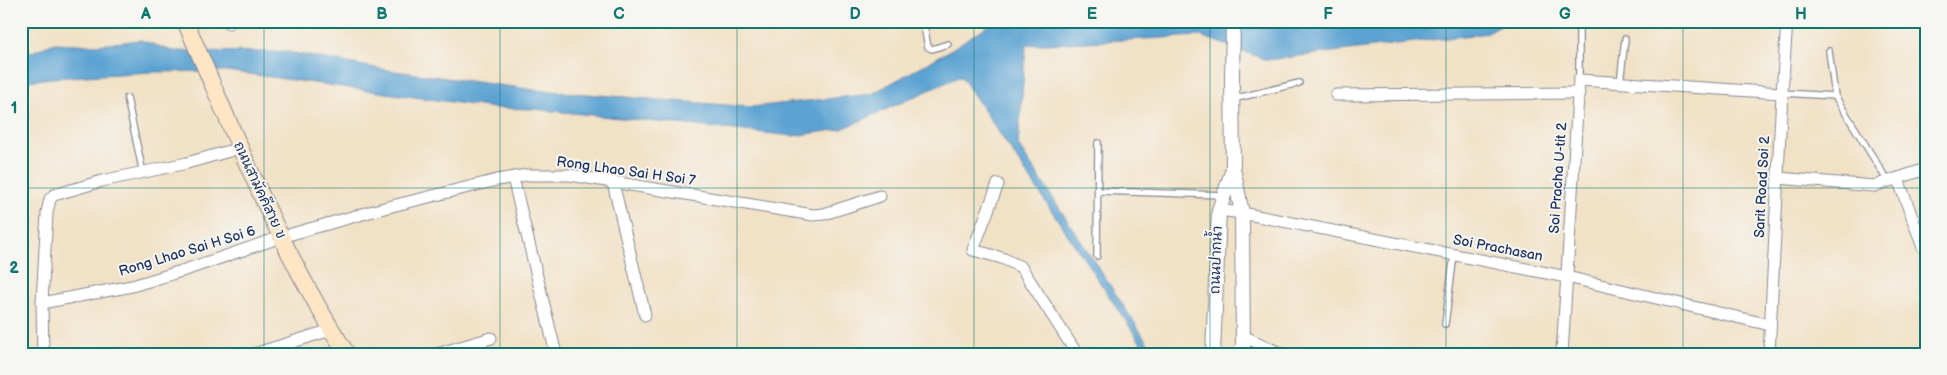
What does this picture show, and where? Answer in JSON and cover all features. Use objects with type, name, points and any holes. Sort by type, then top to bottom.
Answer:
[{"type":"main road","name":"ถนนสามัคคีสาย ข","points":[[185,21],[280,236],[331,330],[347,354]]},
{"type":"street","name":"ถนนปากน้ำ","points":[[1233,21],[1233,168],[1242,213],[1242,354]]},
{"type":"street","name":"Sarit Road Soi 2","points":[[1768,354],[1787,21]]},
{"type":"street","points":[[1579,80],[1782,93]]},
{"type":"street","name":"Soi Pracha U-tit 2","points":[[1562,354],[1579,80]]},
{"type":"street","points":[[1336,95],[1579,93]]},
{"type":"street","points":[[43,354],[42,303],[47,213],[50,199],[60,192],[187,163],[240,148]]},
{"type":"street","name":"ถนนปากน้ำ","points":[[1213,354],[1218,210],[1233,168]]},
{"type":"street","points":[[1778,178],[1874,186],[1926,170]]},
{"type":"street","name":"Rong Lhao Sai H Soi 7","points":[[280,236],[434,194],[513,178],[544,174],[570,175],[813,215],[824,214],[880,196]]},
{"type":"street","points":[[513,178],[556,354]]},
{"type":"street","points":[[1893,181],[1923,247]]},
{"type":"street","points":[[613,182],[645,315]]},
{"type":"street","points":[[998,184],[973,250],[1002,258],[1021,267],[1077,354]]},
{"type":"street","name":"Soi Prachasan","points":[[1218,210],[1242,213],[1567,277],[1770,325]]},
{"type":"street","name":"Rong Lhao Sai H Soi 6","points":[[42,303],[132,286],[185,270],[280,236]]},
{"type":"street","points":[[254,354],[331,330]]},
{"type":"street","points":[[1243,336],[1282,354]]},
{"type":"street","points":[[437,354],[491,338]]},
{"type":"lane","points":[[923,21],[928,47],[932,49],[948,44]]},
{"type":"lane","points":[[1579,27],[1579,80]]},
{"type":"lane","points":[[1620,83],[1625,39]]},
{"type":"lane","points":[[1829,51],[1835,96],[1893,181]]},
{"type":"lane","points":[[1232,99],[1299,83]]},
{"type":"lane","points":[[1782,93],[1835,96]]},
{"type":"lane","points":[[126,98],[143,173]]},
{"type":"lane","points":[[1097,256],[1098,143]]},
{"type":"lane","points":[[1098,191],[1239,196]]},
{"type":"lane","points":[[1445,324],[1454,255]]},
{"type":"water","points":[[995,21],[1245,21],[1266,28],[1320,21],[1510,21],[1488,33],[1267,60],[1201,36],[1026,45],[1018,145],[1155,354],[1148,354],[961,76],[842,129],[793,136],[534,109],[494,108],[227,71],[152,72],[51,78],[21,82],[21,56],[55,43],[96,45],[141,40],[172,51],[287,52],[387,70],[536,90],[751,107],[872,94],[947,52]]}]
